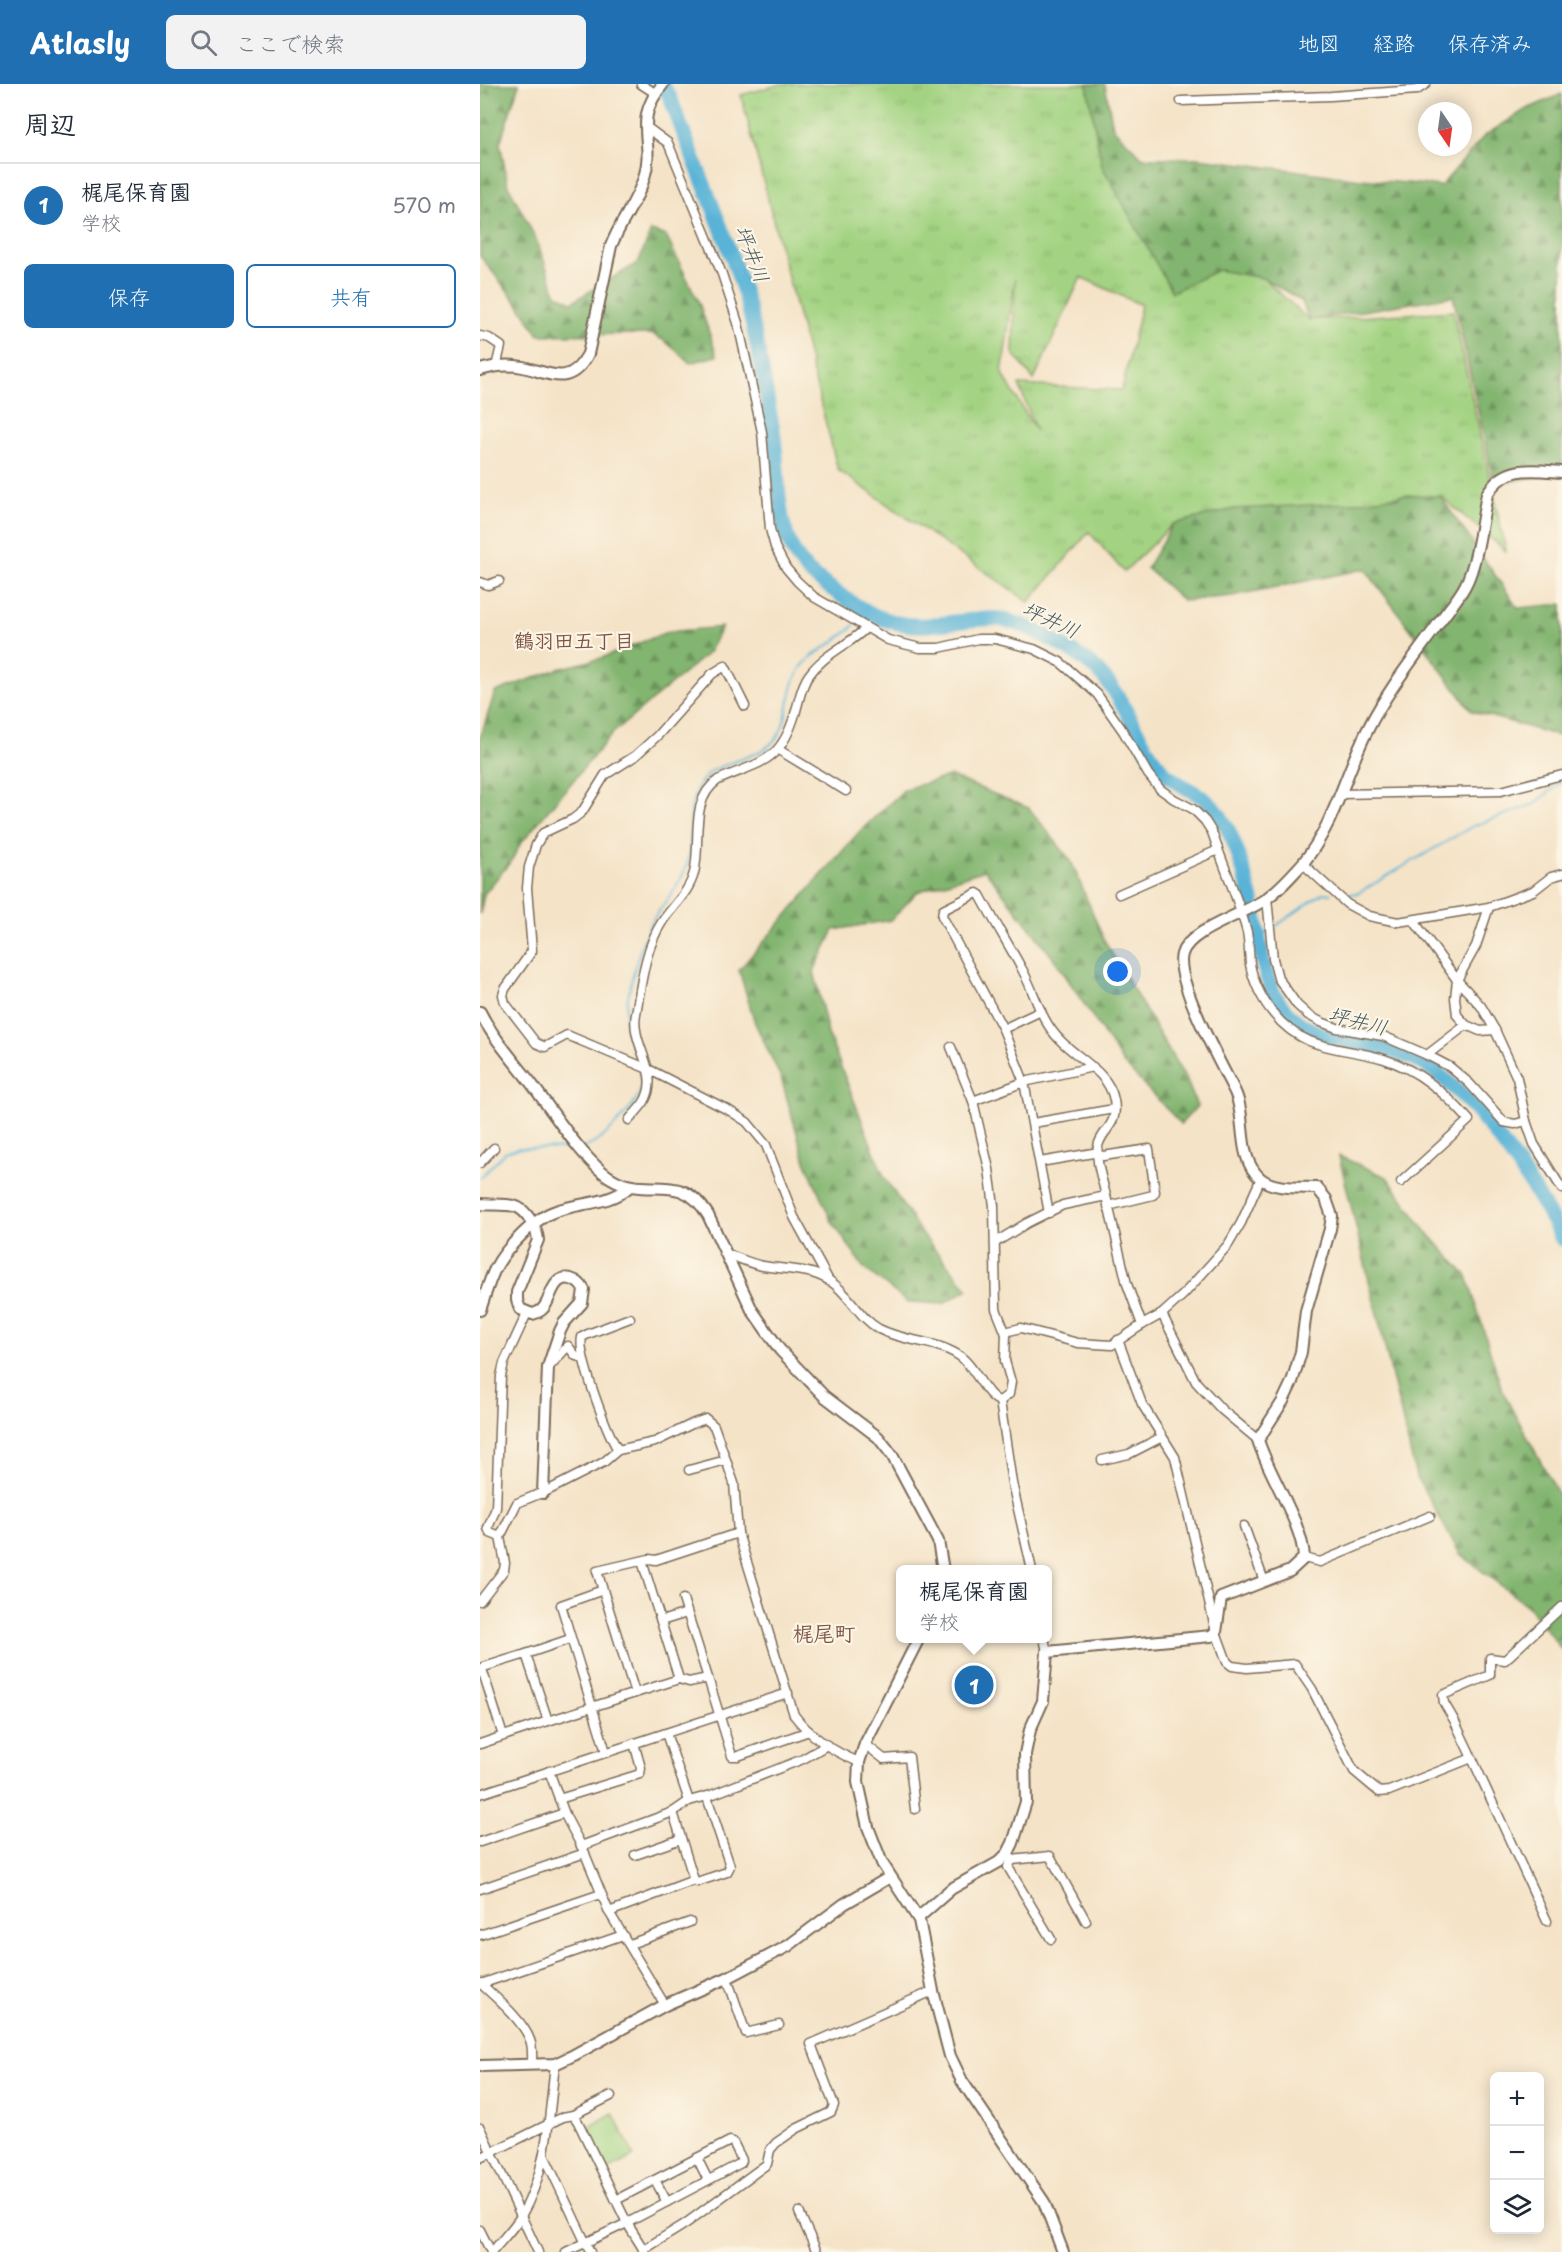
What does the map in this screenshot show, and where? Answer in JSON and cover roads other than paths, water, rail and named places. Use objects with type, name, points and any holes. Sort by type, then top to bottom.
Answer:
[{"type":"street","points":[[641,84],[655,93]]},
{"type":"street","points":[[480,370],[496,367],[521,367],[562,376],[572,374],[583,363],[588,354],[611,246],[645,176],[647,155],[645,126],[648,108],[655,93],[663,84]]},
{"type":"street","points":[[1181,101],[1331,96],[1418,90],[1426,84]]},
{"type":"street","points":[[645,126],[669,144],[722,274],[738,323],[762,432],[770,529],[775,547],[786,568],[796,581],[814,597],[888,640],[920,648],[939,648],[978,639],[995,639],[1024,646],[1060,662],[1097,694],[1160,789],[1193,809],[1205,821],[1243,913],[1255,982],[1273,1014],[1287,1028],[1302,1038],[1326,1048],[1384,1059],[1411,1070],[1448,1096],[1469,1120],[1401,1182]]},
{"type":"street","points":[[480,336],[501,345],[496,367]]},
{"type":"street","points":[[1258,1440],[1283,1401],[1292,1382],[1300,1352],[1306,1311],[1322,1260],[1332,1216],[1326,1199],[1317,1188],[1269,1183],[1255,1172],[1246,1153],[1239,1103],[1205,1033],[1185,982],[1181,964],[1182,953],[1190,941],[1205,931],[1243,913],[1265,899],[1286,882],[1316,846],[1327,827],[1367,730],[1384,701],[1466,584],[1487,494],[1494,483],[1515,472],[1532,470],[1562,472]]},
{"type":"street","points":[[480,582],[488,585],[499,580]]},
{"type":"street","points":[[629,1120],[649,1092],[646,1068],[637,1038],[635,1017],[652,943],[662,921],[686,892],[694,875],[698,856],[700,805],[713,783],[757,765],[779,750],[791,726],[806,677],[822,660],[857,637],[864,626]]},
{"type":"street","points":[[745,706],[725,666],[712,674],[657,736],[635,756],[605,775],[582,812],[573,819],[543,833],[536,845],[529,867],[527,888],[532,951],[503,995],[505,1003],[536,1043],[545,1047],[567,1035],[646,1068],[747,1122],[766,1145],[794,1217],[829,1281]]},
{"type":"street","points":[[779,750],[846,791]]},
{"type":"street","points":[[1340,794],[1501,791],[1562,775]]},
{"type":"street","points":[[1119,894],[1218,850]]},
{"type":"street","points":[[1302,863],[1347,904],[1369,916],[1398,922],[1489,907],[1533,891],[1551,877],[1562,874]]},
{"type":"street","points":[[1049,1213],[1024,1082],[1003,1029],[942,916],[943,910],[977,893],[1023,972],[1048,1025],[1060,1040],[1093,1067],[1106,1082],[1114,1100],[1110,1127],[1098,1144],[1098,1154],[1127,1284],[1142,1324]]},
{"type":"street","points":[[1265,899],[1273,959],[1278,978],[1297,1005],[1308,1015],[1321,1022],[1383,1036],[1427,1055],[1450,1067],[1469,1083],[1504,1122],[1515,1124],[1526,1121]]},
{"type":"street","points":[[1489,907],[1476,946],[1456,980],[1457,1015],[1466,1025],[1480,1031],[1495,1030]]},
{"type":"street","points":[[1414,921],[1456,980],[1481,1006],[1495,1030],[1517,1078],[1526,1121],[1534,1144],[1562,1189]]},
{"type":"street","points":[[1003,1029],[1041,1011]]},
{"type":"street","points":[[480,1012],[497,1038],[592,1162],[610,1178],[629,1187],[670,1187],[685,1191],[699,1201],[708,1215],[752,1310],[780,1350],[824,1396],[878,1437],[892,1455],[938,1541],[942,1565]]},
{"type":"street","points":[[1427,1055],[1466,1025]]},
{"type":"street","points":[[951,1047],[973,1101],[989,1168],[996,1242],[996,1309],[1006,1334],[1005,1361],[1011,1390],[1007,1397],[1000,1401]]},
{"type":"street","points":[[973,1101],[1024,1082],[1093,1067]]},
{"type":"street","points":[[1033,1123],[1114,1109]]},
{"type":"street","points":[[480,1163],[494,1148]]},
{"type":"street","points":[[1040,1162],[1093,1153],[1103,1156],[1147,1148],[1150,1151],[1155,1192],[1153,1195],[1108,1206]]},
{"type":"street","points":[[1006,1334],[1008,1331],[1021,1328],[1078,1343],[1112,1345],[1142,1324],[1162,1314],[1183,1295],[1228,1245],[1261,1179]]},
{"type":"street","points":[[480,1310],[496,1267],[533,1224],[555,1211],[604,1201],[629,1187]]},
{"type":"street","points":[[996,1242],[1063,1205],[1106,1196]]},
{"type":"street","points":[[480,1204],[514,1206],[520,1209],[533,1224],[537,1233],[538,1240],[517,1292],[520,1309],[532,1314],[541,1312],[547,1305],[556,1284],[561,1280],[568,1278],[576,1280],[584,1290],[582,1303],[560,1331],[548,1367],[543,1493]]},
{"type":"street","points":[[724,1252],[761,1266],[817,1274],[829,1281],[868,1321],[880,1329],[942,1347],[962,1358],[972,1366],[993,1398],[1000,1401]]},
{"type":"street","points":[[500,1537],[490,1533],[488,1528],[496,1508],[501,1376],[504,1363],[527,1313]]},
{"type":"street","points":[[1162,1314],[1197,1382],[1222,1410],[1258,1440],[1266,1464],[1302,1539],[1304,1558]]},
{"type":"street","points":[[618,1450],[605,1422],[580,1342],[582,1336],[630,1318]]},
{"type":"street","points":[[1118,1340],[1142,1404],[1175,1457],[1216,1632],[1227,1662],[1232,1666],[1247,1668],[1295,1664],[1312,1689],[1354,1771],[1379,1792],[1389,1791],[1472,1758]]},
{"type":"street","points":[[548,1367],[568,1346],[579,1358],[584,1358]]},
{"type":"street","points":[[1000,1401],[1012,1483],[1031,1565]]},
{"type":"street","points":[[480,1601],[504,1570],[505,1563],[500,1537],[517,1503],[543,1493],[604,1462],[618,1450],[668,1438],[706,1419],[712,1423],[736,1491],[738,1533],[794,1715],[827,1745],[859,1762]]},
{"type":"street","points":[[1102,1460],[1129,1454],[1162,1437]]},
{"type":"street","points":[[689,1470],[726,1460]]},
{"type":"street","points":[[1304,1558],[1320,1562],[1430,1516]]},
{"type":"street","points":[[1244,1526],[1264,1581]]},
{"type":"street","points":[[635,1693],[597,1571],[656,1560],[738,1533]]},
{"type":"street","points":[[1216,1632],[1221,1598],[1290,1571],[1304,1558]]},
{"type":"street","points":[[642,1561],[679,1679]]},
{"type":"street","points":[[603,1590],[561,1604],[606,1752]]},
{"type":"street","points":[[683,1599],[729,1753],[733,1756],[809,1731]]},
{"type":"street","points":[[1547,1921],[1455,1720],[1444,1703],[1443,1695],[1490,1675],[1490,1658],[1505,1660],[1562,1607]]},
{"type":"street","points":[[661,1621],[687,1613]]},
{"type":"street","points":[[1047,1652],[1201,1638],[1216,1632]]},
{"type":"street","points":[[503,1736],[482,1669],[570,1639]]},
{"type":"street","points":[[916,1643],[865,1744],[859,1762],[860,1797],[874,1846],[890,1877],[918,1918],[933,1991],[956,2070],[1044,2202],[1063,2252]]},
{"type":"street","points":[[1045,1643],[1047,1652],[1043,1701],[1030,1730],[1025,1754],[1025,1809],[1008,1867],[1051,1939]]},
{"type":"street","points":[[526,1653],[548,1721]]},
{"type":"street","points":[[480,1744],[679,1679],[689,1682],[708,1678]]},
{"type":"street","points":[[480,1794],[788,1693]]},
{"type":"street","points":[[666,1733],[689,1801]]},
{"type":"street","points":[[559,1799],[640,1774],[641,1768],[634,1743]]},
{"type":"street","points":[[865,1744],[884,1759],[909,1757],[915,1809]]},
{"type":"street","points":[[480,1889],[673,1812],[689,1801],[707,1797],[803,1760],[827,1745]]},
{"type":"street","points":[[549,1771],[564,1813],[583,1849],[609,1912],[665,2005]]},
{"type":"street","points":[[609,1912],[694,1880],[697,1882],[727,1872],[730,1869],[707,1797]]},
{"type":"street","points":[[673,1812],[694,1880]]},
{"type":"street","points":[[480,1842],[564,1813]]},
{"type":"street","points":[[635,1855],[681,1839]]},
{"type":"street","points":[[918,1918],[951,1889],[1010,1856],[1050,1856],[1086,1921]]},
{"type":"street","points":[[480,2066],[555,2064],[612,2036],[665,2005],[727,1978],[793,1943],[844,1904],[890,1877]]},
{"type":"street","points":[[480,1935],[601,1894]]},
{"type":"street","points":[[630,1944],[690,1922]]},
{"type":"street","points":[[532,2064],[531,2044],[525,2031],[506,2008],[480,1983],[623,1935]]},
{"type":"street","points":[[727,1978],[746,2033],[779,2025]]},
{"type":"street","points":[[573,2115],[579,2122],[627,2223],[644,2251],[768,2163],[770,2151],[782,2138],[831,2112],[834,2105],[812,2044],[933,1991]]},
{"type":"street","points":[[480,2230],[491,2252],[520,2218],[544,2155],[555,2064]]},
{"type":"street","points":[[480,2158],[610,2096]]},
{"type":"street","points":[[480,2128],[520,2218],[538,2252]]},
{"type":"street","points":[[566,2252],[627,2223],[741,2163],[742,2160],[732,2141],[616,2200]]},
{"type":"street","points":[[544,2155],[590,2252]]},
{"type":"street","points":[[697,2158],[708,2180]]},
{"type":"street","points":[[655,2180],[667,2202]]},
{"type":"street","points":[[799,2212],[817,2252]]},
{"type":"waterway","name":"坪井川","points":[[661,84],[670,97],[729,248],[746,299],[775,443],[782,519],[795,554],[807,570],[853,604],[876,616],[900,624],[913,625],[982,619],[1009,621],[1056,642],[1098,671],[1119,698],[1153,758],[1163,771],[1204,798],[1217,811],[1229,831],[1253,904],[1264,967],[1276,997],[1285,1010],[1298,1022],[1313,1030],[1401,1054],[1417,1060],[1438,1074],[1459,1092],[1500,1140],[1536,1192],[1562,1239]]},
{"type":"waterway","points":[[858,620],[865,612]]},
{"type":"waterway","points":[[637,1061],[626,1027],[630,987],[649,928],[677,886],[687,864],[692,809],[698,788],[711,772],[757,753],[773,742],[782,727],[799,671],[811,657],[841,637],[854,625]]},
{"type":"waterway","points":[[1343,895],[1358,893],[1473,826],[1535,804],[1562,781]]},
{"type":"waterway","points":[[1273,928],[1323,893],[1331,894]]},
{"type":"waterway","points":[[1259,937],[1269,931]]},
{"type":"waterway","points":[[585,1147],[600,1139],[633,1105],[641,1089],[639,1069]]},
{"type":"waterway","points":[[480,1178],[505,1152],[519,1148],[576,1149]]},
{"type":"place","name":"梶尾保育園","points":[[974,1685]]},
{"type":"district","name":"鶴羽田五丁目","points":[[574,641]]},
{"type":"district","name":"梶尾町","points":[[824,1634]]}]
